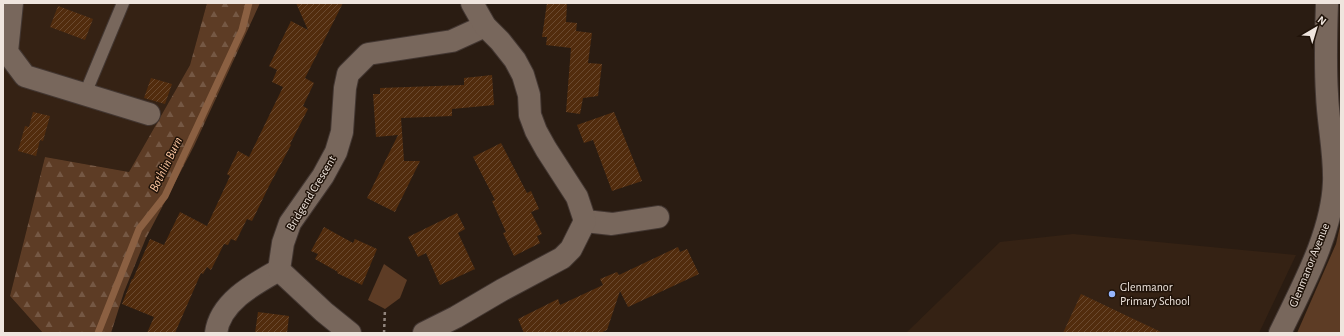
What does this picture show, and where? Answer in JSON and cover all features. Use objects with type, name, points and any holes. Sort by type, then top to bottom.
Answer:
[{"type":"street","points":[[12,3],[5,53],[25,76],[149,114]]},
{"type":"street","points":[[424,333],[456,317],[502,290],[562,258],[580,234],[585,221],[577,197],[536,131],[530,116],[529,95],[523,75],[500,41],[485,26],[472,3]]},
{"type":"street","name":"Glenmanor Avenue","points":[[1280,333],[1308,274],[1330,214],[1334,183],[1327,94],[1327,3]]},
{"type":"street","name":"Bridgend Crescent","points":[[279,270],[283,243],[290,223],[323,176],[336,152],[342,132],[345,88],[348,74],[368,54],[452,41],[485,26]]},
{"type":"street","points":[[585,221],[612,224],[658,217]]},
{"type":"street","points":[[216,333],[216,328],[222,314],[232,302],[255,283],[279,270],[324,312],[350,333]]},
{"type":"lane","points":[[85,94],[123,3]]},
{"type":"path","points":[[384,333],[385,309]]},
{"type":"shaded area","points":[[3,3],[207,3],[190,65],[129,172],[45,157],[10,296],[43,333],[3,333]]},
{"type":"shaded area","name":"Glenmanor Primary School","points":[[1073,234],[1296,255],[1259,333],[906,333],[1000,242]]},
{"type":"green space","points":[[207,3],[260,3],[194,146],[146,238],[124,292],[111,333],[43,333],[10,296],[45,157],[129,172],[190,65]]},
{"type":"green space","points":[[1341,222],[1341,333],[1297,333],[1336,244]]},
{"type":"green space","points":[[384,264],[407,280],[400,298],[385,309],[368,300]]},
{"type":"building","points":[[296,3],[343,3],[305,78],[314,83],[303,106],[308,109],[252,221],[247,219],[236,241],[231,239],[228,245],[224,244],[211,270],[207,267],[203,274],[201,273],[175,333],[147,333],[154,317],[122,304],[150,239],[164,245],[180,212],[207,226],[230,176],[227,174],[238,151],[249,157],[283,87],[272,82],[277,70],[269,66],[291,21],[308,30]]},
{"type":"building","points":[[547,3],[567,3],[566,22],[577,23],[576,31],[592,33],[588,63],[602,64],[598,96],[583,98],[580,114],[566,112],[571,48],[546,45],[547,37],[542,37]]},
{"type":"building","points":[[58,6],[93,19],[85,40],[50,27]]},
{"type":"building","points":[[492,75],[494,105],[452,109],[452,116],[401,118],[404,161],[420,161],[395,212],[367,198],[398,135],[376,137],[373,94],[380,94],[380,88],[464,85],[464,78]]},
{"type":"building","points":[[151,78],[172,84],[165,104],[144,98]]},
{"type":"building","points":[[33,112],[50,116],[43,141],[40,140],[36,156],[18,151],[25,126],[29,127]]},
{"type":"building","points":[[614,112],[642,181],[612,191],[593,140],[584,143],[577,125]]},
{"type":"building","points":[[501,143],[527,193],[531,191],[539,209],[531,212],[542,234],[537,236],[540,243],[514,256],[503,233],[506,232],[492,201],[495,200],[473,157]]},
{"type":"building","points":[[457,213],[465,229],[458,233],[475,269],[440,285],[426,253],[418,257],[408,237]]},
{"type":"building","points":[[324,227],[353,243],[355,239],[377,249],[362,285],[337,273],[338,272],[315,259],[318,254],[311,251]]},
{"type":"building","points":[[678,247],[680,252],[687,249],[699,274],[628,307],[620,291],[607,330],[600,333],[524,333],[518,319],[558,299],[560,305],[603,285],[600,279],[617,272],[619,275]]},
{"type":"building","name":"Glenmanor Primary School","points":[[1081,294],[1163,333],[1063,333]]},
{"type":"building","points":[[258,312],[289,316],[287,333],[255,333]]},
{"type":"waterway","name":"Bothlin Burn","points":[[98,333],[139,229],[165,196],[242,30],[249,3]]},
{"type":"place","name":"Glenmanor Primary School","points":[[1112,294]]}]
